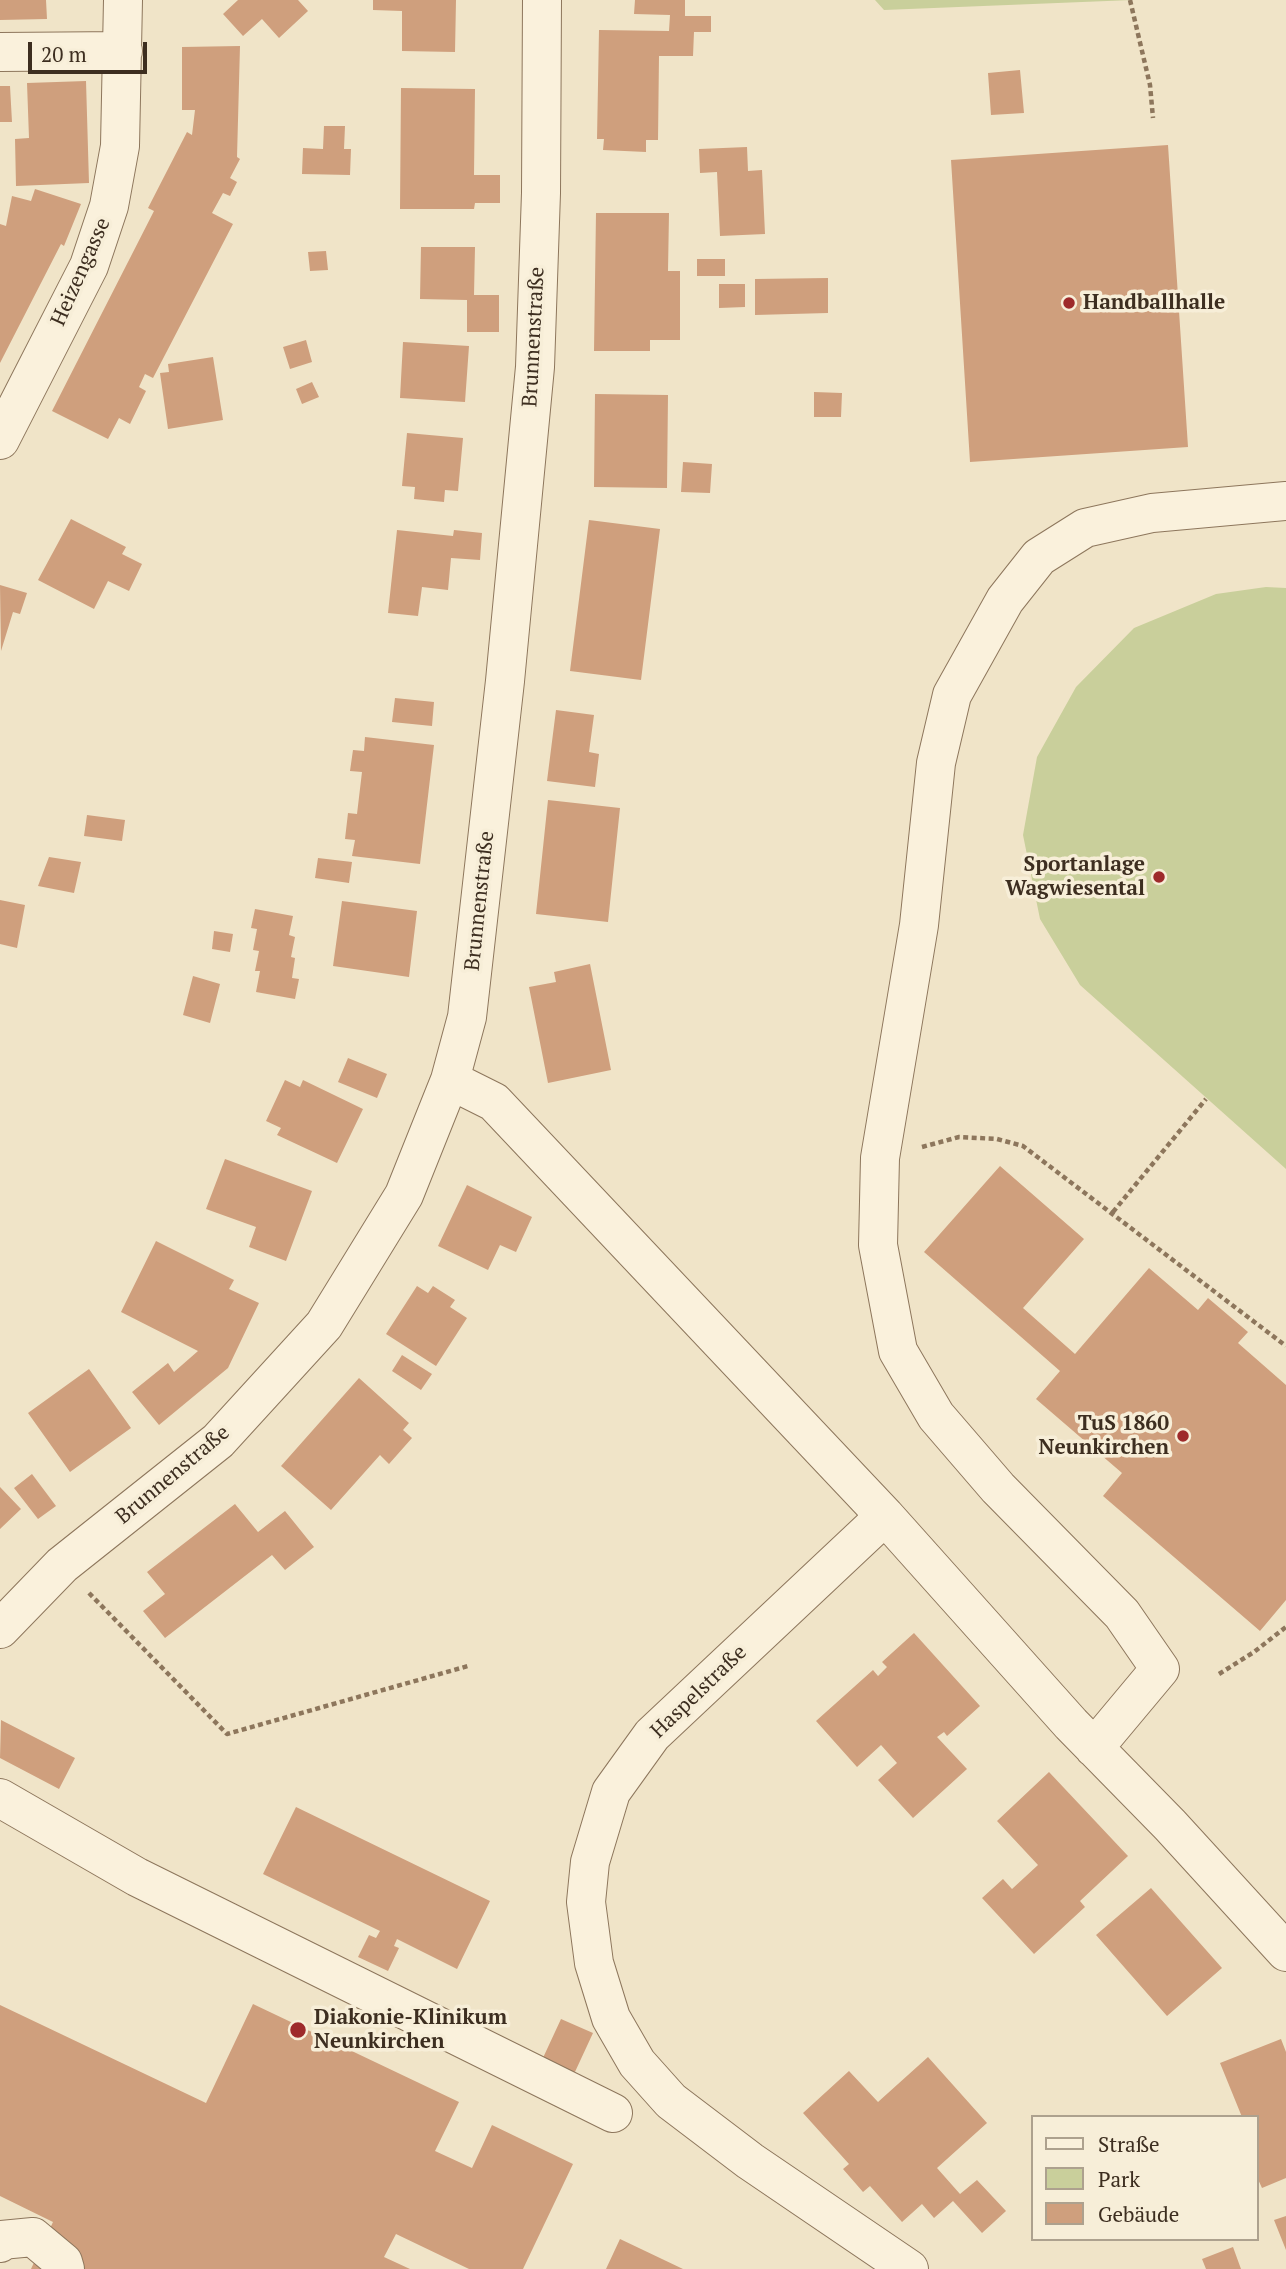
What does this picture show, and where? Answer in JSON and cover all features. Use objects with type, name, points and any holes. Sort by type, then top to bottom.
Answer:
[{"type":"street","name":"Brunnenstraße","points":[[0,1629],[62,1565],[218,1441],[324,1325],[404,1195],[450,1080],[467,1017],[505,681],[535,367],[541,193],[542,0]]},
{"type":"street","name":"Heizengasse","points":[[0,440],[89,265],[109,206],[120,146],[123,51],[131,4]]},
{"type":"street","points":[[0,52],[123,51]]},
{"type":"street","points":[[1094,1748],[1160,1669],[1122,1614],[998,1488],[936,1416],[898,1351],[878,1245],[880,1158],[919,925],[927,826],[939,750],[952,695],[1005,600],[1039,558],[1085,528],[1152,513],[1286,502]]},
{"type":"street","points":[[450,1080],[494,1102],[885,1516],[1094,1748],[1286,1952]]},
{"type":"street","name":"Haspelstraße","points":[[885,1516],[652,1735],[611,1792],[590,1862],[586,1902],[594,1963],[611,2018],[637,2063],[671,2101],[750,2161],[909,2269]]},
{"type":"street","points":[[0,1798],[137,1877],[613,2113]]},
{"type":"street","points":[[0,2243],[1,2239],[33,2237],[63,2262],[65,2269]]},
{"type":"path","points":[[1130,0],[1150,85],[1153,118]]},
{"type":"path","points":[[1113,1212],[1206,1100]]},
{"type":"path","points":[[880,1158],[959,1137],[997,1139],[1023,1146],[1286,1346]]},
{"type":"path","points":[[62,1565],[227,1734],[468,1666]]},
{"type":"path","points":[[1219,1674],[1254,1653],[1286,1627]]},
{"type":"green space","points":[[875,0],[1132,0],[884,10]]},
{"type":"green space","name":"Sportanlage Wagwiesental","points":[[1266,587],[1286,588],[1286,1169],[1080,985],[1040,919],[1023,835],[1037,757],[1076,687],[1134,628],[1216,594]]},
{"type":"building","points":[[0,0],[46,0],[47,19],[0,20]]},
{"type":"building","points":[[238,0],[298,0],[308,11],[279,38],[262,19],[243,36],[223,14]]},
{"type":"building","points":[[373,0],[456,0],[455,52],[402,51],[402,11],[373,10]]},
{"type":"building","points":[[635,0],[685,0],[685,16],[711,16],[711,32],[694,32],[693,56],[659,56],[658,140],[646,140],[646,152],[603,150],[604,139],[597,139],[599,30],[669,31],[670,15],[634,14]]},
{"type":"building","points":[[240,46],[237,157],[240,159],[230,178],[237,182],[230,196],[223,193],[212,213],[233,224],[153,378],[145,374],[139,387],[146,391],[130,424],[119,418],[108,439],[52,411],[154,211],[148,208],[187,132],[192,135],[195,110],[182,110],[182,47]]},
{"type":"building","points":[[1020,70],[1024,113],[991,115],[988,73]]},
{"type":"building","points":[[86,81],[89,183],[16,186],[15,139],[29,138],[27,83]]},
{"type":"building","points":[[0,86],[10,86],[12,122],[0,122]]},
{"type":"building","points":[[401,88],[475,89],[474,175],[500,175],[500,203],[475,203],[474,209],[400,209]]},
{"type":"building","points":[[324,126],[345,126],[344,149],[351,149],[350,175],[302,174],[303,148],[323,149]]},
{"type":"building","name":"Handballhalle","points":[[1168,145],[1188,447],[970,462],[951,160]]},
{"type":"building","points":[[747,147],[748,171],[762,170],[765,234],[720,236],[717,172],[700,173],[699,149]]},
{"type":"building","points":[[35,189],[81,204],[64,246],[61,244],[0,363],[0,224],[6,226],[12,196],[31,201]]},
{"type":"building","points":[[596,213],[669,213],[668,271],[680,271],[680,340],[650,340],[650,351],[594,351]]},
{"type":"building","points":[[421,247],[475,247],[474,295],[499,295],[499,332],[467,332],[467,300],[420,299]]},
{"type":"building","points":[[326,251],[328,270],[310,271],[308,252]]},
{"type":"building","points":[[697,259],[725,259],[725,276],[697,276]]},
{"type":"building","points":[[828,278],[828,313],[755,315],[755,279]]},
{"type":"building","points":[[719,284],[745,284],[745,307],[719,308]]},
{"type":"building","points":[[306,340],[312,362],[290,369],[283,347]]},
{"type":"building","points":[[403,342],[469,346],[465,402],[400,398]]},
{"type":"building","points":[[213,357],[223,420],[168,429],[160,373],[169,372],[168,364]]},
{"type":"building","points":[[312,382],[319,397],[302,404],[296,389]]},
{"type":"building","points":[[814,392],[842,393],[841,417],[814,417]]},
{"type":"building","points":[[595,394],[668,395],[667,488],[594,487]]},
{"type":"building","points":[[407,433],[463,438],[458,491],[445,490],[444,502],[414,499],[415,487],[402,486]]},
{"type":"building","points":[[683,462],[712,464],[710,493],[681,492]]},
{"type":"building","points":[[71,519],[126,547],[122,554],[142,564],[129,591],[108,581],[94,609],[38,580]]},
{"type":"building","points":[[589,520],[660,529],[641,680],[570,671]]},
{"type":"building","points":[[397,530],[453,536],[454,530],[482,533],[480,560],[451,558],[448,590],[422,587],[418,616],[388,613]]},
{"type":"building","points":[[0,585],[27,593],[20,614],[13,612],[1,651]]},
{"type":"building","points":[[395,698],[434,702],[432,726],[392,722]]},
{"type":"building","points":[[556,710],[594,715],[589,752],[599,754],[595,787],[547,781]]},
{"type":"building","points":[[365,737],[434,745],[420,864],[352,856],[355,840],[345,839],[348,813],[357,814],[362,772],[350,771],[353,750],[364,751]]},
{"type":"building","points":[[548,800],[620,808],[608,922],[536,914]]},
{"type":"building","points":[[87,815],[125,820],[122,841],[84,836]]},
{"type":"building","points":[[49,857],[81,862],[74,893],[38,886]]},
{"type":"building","points":[[318,858],[352,862],[349,883],[315,878]]},
{"type":"building","points":[[0,900],[25,905],[17,948],[0,944]]},
{"type":"building","points":[[342,901],[417,911],[409,977],[333,966]]},
{"type":"building","points":[[255,909],[293,916],[289,935],[295,937],[291,957],[295,958],[292,978],[299,979],[295,999],[256,992],[260,971],[255,971],[259,951],[253,950],[257,929],[251,928]]},
{"type":"building","points":[[214,931],[233,934],[230,952],[212,949]]},
{"type":"building","points":[[590,964],[611,1070],[548,1083],[529,987],[556,982],[554,972]]},
{"type":"building","points":[[193,976],[220,984],[210,1023],[183,1015]]},
{"type":"building","points":[[348,1058],[387,1074],[377,1098],[338,1082]]},
{"type":"building","points":[[285,1080],[300,1087],[303,1080],[363,1109],[337,1163],[277,1135],[281,1128],[266,1121]]},
{"type":"building","points":[[225,1159],[312,1191],[286,1261],[249,1247],[256,1227],[206,1209]]},
{"type":"building","name":"TuS 1860 Neunkirchen","points":[[1000,1166],[1084,1239],[1023,1308],[1075,1354],[1149,1268],[1198,1310],[1208,1298],[1248,1332],[1238,1343],[1286,1385],[1286,1600],[1260,1631],[1103,1496],[1122,1473],[1036,1399],[1060,1371],[924,1252]]},
{"type":"building","points":[[467,1185],[532,1217],[516,1252],[500,1245],[488,1270],[438,1246]]},
{"type":"building","points":[[156,1241],[234,1280],[229,1289],[259,1303],[228,1368],[159,1425],[132,1392],[168,1363],[174,1372],[198,1351],[121,1312]]},
{"type":"building","points":[[417,1286],[428,1293],[433,1286],[455,1300],[450,1307],[467,1318],[436,1366],[386,1334]]},
{"type":"building","points":[[402,1355],[432,1374],[421,1390],[392,1371]]},
{"type":"building","points":[[89,1369],[131,1428],[70,1472],[28,1413]]},
{"type":"building","points":[[359,1378],[409,1423],[403,1430],[412,1438],[389,1464],[380,1455],[331,1510],[281,1466]]},
{"type":"building","points":[[32,1474],[56,1506],[38,1519],[14,1488]]},
{"type":"building","points":[[0,1487],[21,1509],[0,1529]]},
{"type":"building","points":[[235,1504],[258,1532],[285,1511],[314,1547],[285,1570],[272,1555],[165,1638],[143,1611],[165,1594],[147,1572]]},
{"type":"building","points":[[914,1633],[980,1706],[947,1736],[944,1732],[937,1737],[967,1769],[913,1818],[878,1780],[897,1763],[881,1745],[857,1767],[816,1721],[873,1670],[878,1676],[887,1667],[882,1662]]},
{"type":"building","points":[[1,1720],[75,1758],[59,1789],[0,1758]]},
{"type":"building","points":[[1049,1772],[1128,1856],[1080,1901],[1085,1907],[1034,1954],[982,1898],[1003,1879],[1012,1889],[1038,1865],[997,1821]]},
{"type":"building","points":[[296,1807],[490,1901],[457,1969],[397,1939],[394,1946],[399,1948],[388,1971],[358,1957],[369,1935],[376,1938],[380,1931],[263,1874]]},
{"type":"building","points":[[1151,1888],[1222,1968],[1167,2016],[1096,1935]]},
{"type":"building","points":[[253,2004],[459,2102],[435,2151],[472,2168],[492,2125],[573,2164],[523,2269],[469,2269],[396,2234],[384,2257],[410,2269],[31,2269],[53,2222],[0,2196],[0,2005],[206,2103]]},
{"type":"building","points":[[561,2019],[593,2033],[574,2074],[542,2060]]},
{"type":"building","points":[[1281,2039],[1286,2052],[1286,2178],[1262,2188],[1258,2179],[1258,2115],[1241,2115],[1220,2063]]},
{"type":"building","points":[[928,2057],[987,2123],[937,2168],[960,2194],[977,2180],[1006,2211],[982,2233],[953,2201],[934,2218],[922,2204],[902,2222],[870,2186],[863,2192],[843,2169],[849,2164],[803,2113],[849,2071],[878,2102]]},
{"type":"building","points":[[1286,2216],[1286,2250],[1274,2220]]},
{"type":"building","points":[[620,2239],[683,2269],[606,2269]]},
{"type":"building","points":[[1233,2247],[1241,2269],[1206,2269],[1202,2259]]},
{"type":"place","name":"Handballhalle","points":[[1069,303]]},
{"type":"place","name":"Sportanlage Wagwiesental","points":[[1159,877]]},
{"type":"place","name":"TuS 1860 Neunkirchen","points":[[1183,1436]]},
{"type":"place","name":"Diakonie-Klinikum Neunkirchen","points":[[298,2030]]}]
